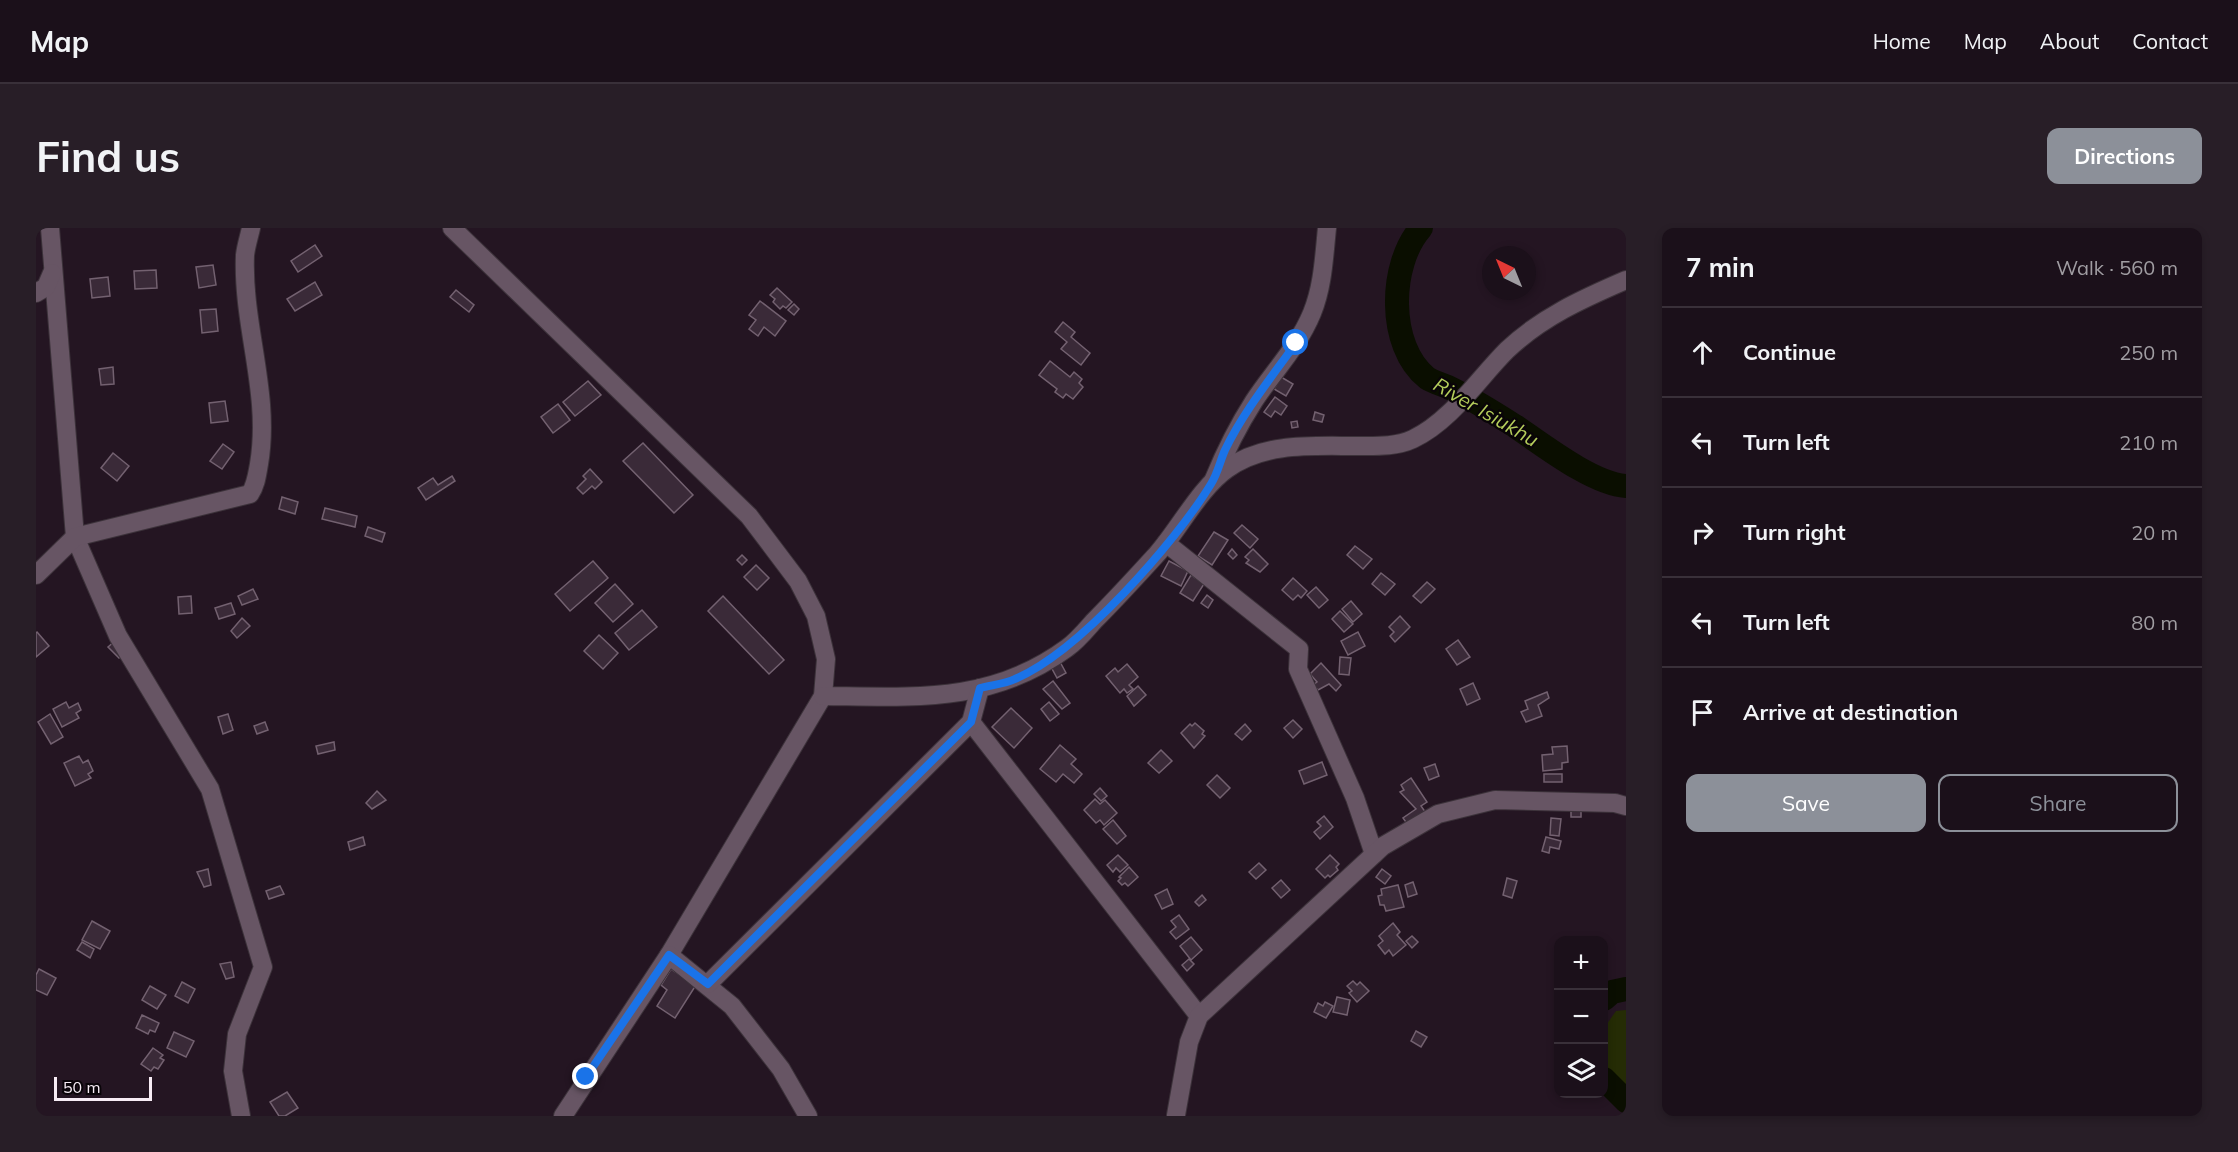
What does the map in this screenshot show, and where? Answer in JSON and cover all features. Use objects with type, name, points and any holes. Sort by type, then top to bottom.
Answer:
[{"type":"street","points":[[50,228],[75,537],[118,636],[210,789],[263,967],[237,1034],[233,1071],[241,1116]]},
{"type":"street","points":[[36,575],[75,537],[250,494],[255,486],[262,445],[263,398],[250,322],[245,254],[251,228]]},
{"type":"street","points":[[452,228],[749,516],[798,581],[816,616],[826,659],[823,696],[669,955],[563,1116]]},
{"type":"street","points":[[1212,483],[1225,450],[1248,411],[1296,343],[1312,313],[1322,280],[1328,228]]},
{"type":"street","points":[[36,292],[46,287],[52,273]]},
{"type":"street","points":[[823,696],[929,697],[1015,679],[1068,647],[1166,543],[1212,483],[1226,469],[1248,457],[1273,450],[1303,446],[1387,446],[1411,440],[1430,430],[1537,325],[1561,309],[1626,280]]},
{"type":"street","points":[[1166,543],[1299,650],[1298,669],[1355,798],[1374,854]]},
{"type":"street","points":[[708,984],[971,722],[980,688]]},
{"type":"street","points":[[971,722],[1199,1016]]},
{"type":"street","points":[[1176,1115],[1189,1042],[1199,1016],[1374,854],[1437,814],[1495,800],[1615,803],[1626,806]]},
{"type":"street","points":[[669,955],[708,984],[732,1006],[759,1038],[808,1116]]},
{"type":"green space","points":[[1626,1010],[1626,1088],[1608,1072],[1608,1022],[1616,1011]]},
{"type":"building","points":[[315,245],[322,256],[298,272],[291,261]]},
{"type":"building","points":[[213,265],[216,285],[199,288],[196,267]]},
{"type":"building","points":[[156,270],[157,288],[135,289],[134,271]]},
{"type":"building","points":[[108,277],[110,296],[92,298],[90,279]]},
{"type":"building","points":[[315,282],[322,295],[295,311],[287,299]]},
{"type":"building","points":[[777,288],[792,302],[786,308],[783,306],[780,309],[773,302],[775,299],[770,295]]},
{"type":"building","points":[[456,290],[474,305],[469,312],[450,297]]},
{"type":"building","points":[[760,301],[786,321],[775,336],[764,327],[758,336],[749,329],[756,320],[749,315]]},
{"type":"building","points":[[794,304],[799,309],[794,315],[788,310]]},
{"type":"building","points":[[216,309],[218,331],[202,333],[200,310]]},
{"type":"building","points":[[1063,322],[1075,332],[1071,337],[1090,353],[1081,365],[1061,349],[1067,342],[1055,332]]},
{"type":"building","points":[[1050,361],[1070,377],[1074,372],[1082,379],[1079,383],[1083,387],[1073,399],[1066,394],[1063,398],[1055,392],[1057,389],[1039,375]]},
{"type":"building","points":[[113,367],[114,384],[101,385],[99,369]]},
{"type":"building","points":[[1281,377],[1293,384],[1286,396],[1274,389]]},
{"type":"building","points":[[588,381],[601,395],[575,416],[563,402]]},
{"type":"building","points":[[1275,397],[1287,406],[1281,415],[1275,411],[1271,417],[1264,412]]},
{"type":"building","points":[[225,401],[228,421],[211,423],[209,403]]},
{"type":"building","points":[[558,404],[570,420],[553,433],[541,417]]},
{"type":"building","points":[[1315,412],[1324,415],[1322,422],[1313,420]]},
{"type":"building","points":[[1297,421],[1298,427],[1292,428],[1291,422]]},
{"type":"building","points":[[643,443],[693,495],[674,513],[623,461]]},
{"type":"building","points":[[223,444],[234,452],[222,469],[210,461]]},
{"type":"building","points":[[113,453],[129,466],[117,481],[101,468]]},
{"type":"building","points":[[590,469],[602,482],[595,489],[592,486],[583,494],[577,488],[586,479],[583,476]]},
{"type":"building","points":[[452,476],[455,481],[426,500],[418,488],[433,478],[438,485]]},
{"type":"building","points":[[282,497],[298,502],[295,514],[279,509]]},
{"type":"building","points":[[325,508],[357,516],[355,527],[322,519]]},
{"type":"building","points":[[1242,525],[1258,539],[1250,548],[1234,533]]},
{"type":"building","points":[[368,527],[385,533],[382,542],[365,536]]},
{"type":"building","points":[[1214,532],[1228,540],[1212,565],[1198,556]]},
{"type":"building","points":[[1355,546],[1372,559],[1363,569],[1347,555]]},
{"type":"building","points":[[1232,549],[1237,555],[1233,559],[1228,554]]},
{"type":"building","points":[[1253,549],[1268,564],[1260,572],[1246,563],[1249,560],[1245,557]]},
{"type":"building","points":[[742,555],[747,560],[742,565],[737,560]]},
{"type":"building","points":[[593,561],[608,578],[570,611],[555,594]]},
{"type":"building","points":[[1169,561],[1188,571],[1181,586],[1161,576]]},
{"type":"building","points":[[756,565],[769,578],[757,590],[744,577]]},
{"type":"building","points":[[1381,573],[1395,584],[1385,595],[1372,584]]},
{"type":"building","points":[[1191,575],[1204,584],[1193,601],[1180,593]]},
{"type":"building","points":[[1293,578],[1307,591],[1301,598],[1298,595],[1293,600],[1282,590]]},
{"type":"building","points":[[1427,582],[1435,589],[1421,603],[1413,596]]},
{"type":"building","points":[[615,584],[633,604],[613,622],[595,603]]},
{"type":"building","points":[[1316,587],[1328,600],[1319,608],[1307,595]]},
{"type":"building","points":[[253,589],[258,599],[242,605],[238,596]]},
{"type":"building","points":[[1207,595],[1213,600],[1208,608],[1201,603]]},
{"type":"building","points":[[191,596],[192,613],[179,614],[178,597]]},
{"type":"building","points":[[723,596],[784,660],[769,674],[708,611]]},
{"type":"building","points":[[1351,601],[1362,614],[1353,622],[1342,609]]},
{"type":"building","points":[[231,603],[235,614],[219,619],[215,608]]},
{"type":"building","points":[[642,610],[657,627],[629,650],[615,633]]},
{"type":"building","points":[[1340,611],[1353,624],[1344,632],[1332,619]]},
{"type":"building","points":[[1400,616],[1410,627],[1395,642],[1390,636],[1394,632],[1389,627]]},
{"type":"building","points":[[242,618],[250,626],[237,638],[231,631]]},
{"type":"building","points":[[1358,632],[1365,646],[1348,655],[1341,641]]},
{"type":"building","points":[[36,633],[49,646],[36,657]]},
{"type":"building","points":[[599,635],[618,653],[603,669],[584,651]]},
{"type":"building","points":[[116,640],[126,652],[119,658],[108,647]]},
{"type":"building","points":[[1458,640],[1470,657],[1457,665],[1446,649]]},
{"type":"building","points":[[1340,657],[1351,658],[1349,675],[1339,674]]},
{"type":"building","points":[[1059,660],[1066,673],[1057,678],[1050,665]]},
{"type":"building","points":[[1321,663],[1341,685],[1336,691],[1329,684],[1318,690],[1313,685],[1317,682],[1310,674]]},
{"type":"building","points":[[1127,664],[1138,677],[1129,685],[1133,689],[1127,693],[1124,689],[1120,693],[1106,676],[1115,668],[1118,672]]},
{"type":"building","points":[[1053,681],[1070,703],[1062,709],[1043,689]]},
{"type":"building","points":[[1473,683],[1480,699],[1467,705],[1460,689]]},
{"type":"building","points":[[1138,686],[1146,695],[1134,706],[1127,696]]},
{"type":"building","points":[[1547,692],[1549,698],[1538,705],[1542,716],[1526,722],[1521,712],[1528,709],[1525,701]]},
{"type":"building","points":[[66,702],[69,708],[78,703],[81,710],[76,713],[79,718],[62,727],[53,709]]},
{"type":"building","points":[[1049,702],[1059,714],[1050,721],[1041,709]]},
{"type":"building","points":[[1011,708],[1032,728],[1014,748],[992,727]]},
{"type":"building","points":[[50,714],[63,737],[51,744],[38,722]]},
{"type":"building","points":[[228,714],[233,730],[223,734],[218,717]]},
{"type":"building","points":[[1293,720],[1302,729],[1293,738],[1284,728]]},
{"type":"building","points":[[265,722],[268,730],[257,734],[254,726]]},
{"type":"building","points":[[1195,723],[1204,731],[1202,734],[1205,736],[1194,748],[1181,733],[1190,724],[1192,726]]},
{"type":"building","points":[[1245,724],[1251,731],[1242,740],[1235,734]]},
{"type":"building","points":[[334,742],[335,750],[318,754],[316,746]]},
{"type":"building","points":[[1060,745],[1076,759],[1071,764],[1082,774],[1074,783],[1063,774],[1056,782],[1040,769]]},
{"type":"building","points":[[1567,746],[1568,762],[1562,763],[1562,769],[1543,771],[1542,755],[1553,754],[1552,747]]},
{"type":"building","points":[[1161,750],[1172,761],[1159,773],[1148,763]]},
{"type":"building","points":[[79,756],[83,763],[88,760],[93,771],[88,774],[91,778],[75,786],[64,763]]},
{"type":"building","points":[[1322,762],[1327,775],[1304,784],[1299,771]]},
{"type":"building","points":[[1435,764],[1439,776],[1429,780],[1424,768]]},
{"type":"building","points":[[1544,774],[1562,774],[1562,782],[1544,782]]},
{"type":"building","points":[[1217,775],[1230,788],[1220,798],[1207,785]]},
{"type":"building","points":[[1411,778],[1427,802],[1421,806],[1426,813],[1408,825],[1403,818],[1416,809],[1400,792],[1404,790],[1401,785]]},
{"type":"building","points":[[1100,788],[1107,796],[1101,801],[1094,794]]},
{"type":"building","points":[[377,791],[386,800],[372,809],[366,803]]},
{"type":"building","points":[[1095,799],[1100,804],[1105,800],[1117,813],[1104,825],[1100,820],[1096,823],[1084,810]]},
{"type":"building","points":[[1571,809],[1581,809],[1581,817],[1571,817]]},
{"type":"building","points":[[1324,816],[1333,827],[1320,839],[1314,832],[1321,826],[1317,822]]},
{"type":"building","points":[[1551,818],[1561,819],[1559,836],[1550,835]]},
{"type":"building","points":[[1113,820],[1126,836],[1117,844],[1103,829]]},
{"type":"building","points":[[363,837],[365,845],[350,850],[348,842]]},
{"type":"building","points":[[1546,837],[1561,841],[1559,849],[1550,847],[1549,853],[1542,851]]},
{"type":"building","points":[[1118,855],[1128,865],[1120,872],[1116,868],[1113,872],[1107,865]]},
{"type":"building","points":[[1330,855],[1339,864],[1336,867],[1338,870],[1325,878],[1316,869]]},
{"type":"building","points":[[1259,863],[1266,870],[1256,879],[1249,872]]},
{"type":"building","points":[[1129,867],[1138,877],[1128,886],[1125,883],[1122,885],[1118,881],[1121,878],[1119,877]]},
{"type":"building","points":[[208,869],[211,885],[204,887],[197,872]]},
{"type":"building","points":[[1382,869],[1391,876],[1385,884],[1376,877]]},
{"type":"building","points":[[1507,878],[1517,881],[1512,898],[1503,895]]},
{"type":"building","points":[[1281,880],[1290,890],[1281,898],[1272,888]]},
{"type":"building","points":[[1413,882],[1417,894],[1408,897],[1405,885]]},
{"type":"building","points":[[1398,885],[1404,907],[1386,911],[1384,905],[1380,905],[1378,896],[1382,895],[1381,889]]},
{"type":"building","points":[[280,886],[284,894],[269,899],[266,891]]},
{"type":"building","points":[[1167,889],[1173,904],[1162,909],[1155,895]]},
{"type":"building","points":[[1202,895],[1206,900],[1199,906],[1195,902]]},
{"type":"building","points":[[1179,915],[1189,929],[1176,939],[1170,932],[1176,927],[1171,921]]},
{"type":"building","points":[[92,921],[110,931],[100,949],[82,940]]},
{"type":"building","points":[[1393,923],[1400,932],[1397,935],[1406,945],[1393,956],[1389,950],[1385,954],[1378,945],[1383,941],[1379,936]]},
{"type":"building","points":[[1412,936],[1418,942],[1412,948],[1406,941]]},
{"type":"building","points":[[1191,937],[1202,950],[1191,960],[1180,946]]},
{"type":"building","points":[[82,942],[94,949],[90,958],[77,950]]},
{"type":"building","points":[[1189,959],[1194,964],[1187,971],[1182,965]]},
{"type":"building","points":[[231,962],[234,977],[226,979],[220,964]]},
{"type":"building","points":[[39,969],[56,978],[47,995],[36,990],[36,975]]},
{"type":"building","points":[[671,969],[696,985],[675,1018],[657,1006],[667,990],[661,985]]},
{"type":"building","points":[[1353,981],[1357,985],[1360,982],[1369,991],[1357,1002],[1349,993],[1352,991],[1347,986]]},
{"type":"building","points":[[182,982],[195,989],[188,1003],[175,996]]},
{"type":"building","points":[[150,986],[166,995],[157,1009],[142,1000]]},
{"type":"building","points":[[1337,997],[1350,1000],[1347,1015],[1333,1012]]},
{"type":"building","points":[[1325,1002],[1333,1006],[1326,1018],[1314,1012],[1318,1003],[1323,1006]]},
{"type":"building","points":[[142,1015],[159,1023],[155,1032],[150,1030],[148,1034],[136,1028]]},
{"type":"building","points":[[1416,1031],[1427,1037],[1421,1047],[1411,1041]]},
{"type":"building","points":[[174,1032],[194,1041],[186,1057],[167,1048]]},
{"type":"building","points":[[153,1048],[163,1055],[160,1058],[164,1060],[158,1069],[154,1067],[151,1071],[141,1064]]},
{"type":"building","points":[[287,1092],[298,1108],[285,1116],[279,1116],[270,1102]]},
{"type":"waterway","name":"River Isiukhu","points":[[1421,228],[1410,243],[1398,283],[1399,326],[1414,364],[1427,378],[1482,405],[1584,471],[1613,484],[1626,486]]},
{"type":"waterway","name":"River Isiukhu","points":[[1608,996],[1612,992],[1626,989]]},
{"type":"waterway","name":"River Isiukhu","points":[[1608,1083],[1626,1101]]},
{"type":"route","points":[[586,1077],[669,955],[708,984],[971,722],[980,688],[1015,679],[1068,647],[1127,588],[1170,538],[1212,483],[1225,450],[1254,401],[1296,343]]}]
